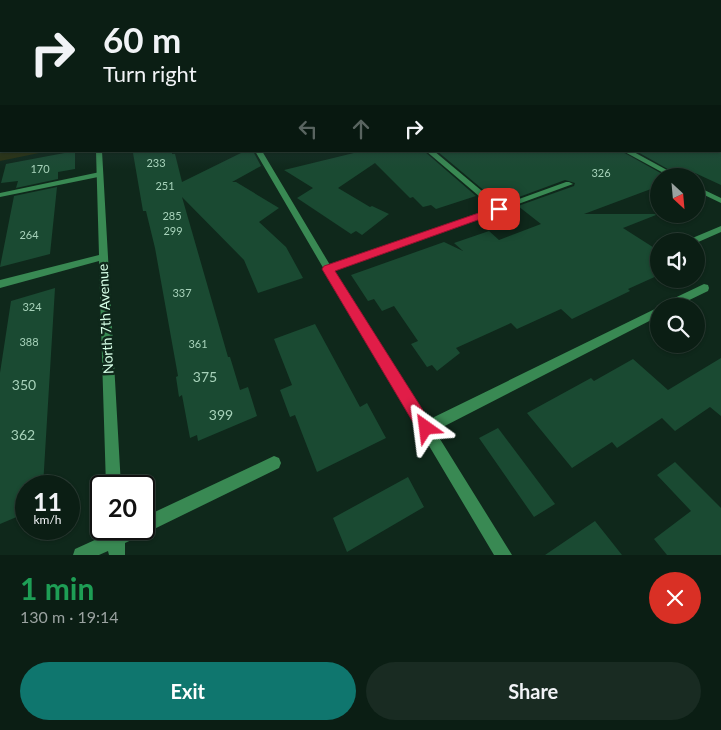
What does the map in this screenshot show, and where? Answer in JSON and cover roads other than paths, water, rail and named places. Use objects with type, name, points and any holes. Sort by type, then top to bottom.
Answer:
[{"type":"street","name":"North 7th Avenue","points":[[99,152],[102,257],[113,475]]},
{"type":"street","points":[[259,152],[328,269],[504,555]]},
{"type":"street","points":[[430,152],[499,209]]},
{"type":"street","points":[[628,152],[659,168]]},
{"type":"street","points":[[0,195],[100,174]]},
{"type":"street","points":[[328,269],[569,184]]},
{"type":"street","points":[[705,193],[721,201]]},
{"type":"street","points":[[705,236],[721,229]]},
{"type":"street","points":[[0,284],[102,257]]},
{"type":"street","points":[[684,298],[704,288]]},
{"type":"street","points":[[426,428],[650,316]]},
{"type":"street","points":[[155,520],[274,463]]},
{"type":"street","points":[[81,555],[105,540]]},
{"type":"street","points":[[116,540],[117,555]]}]
